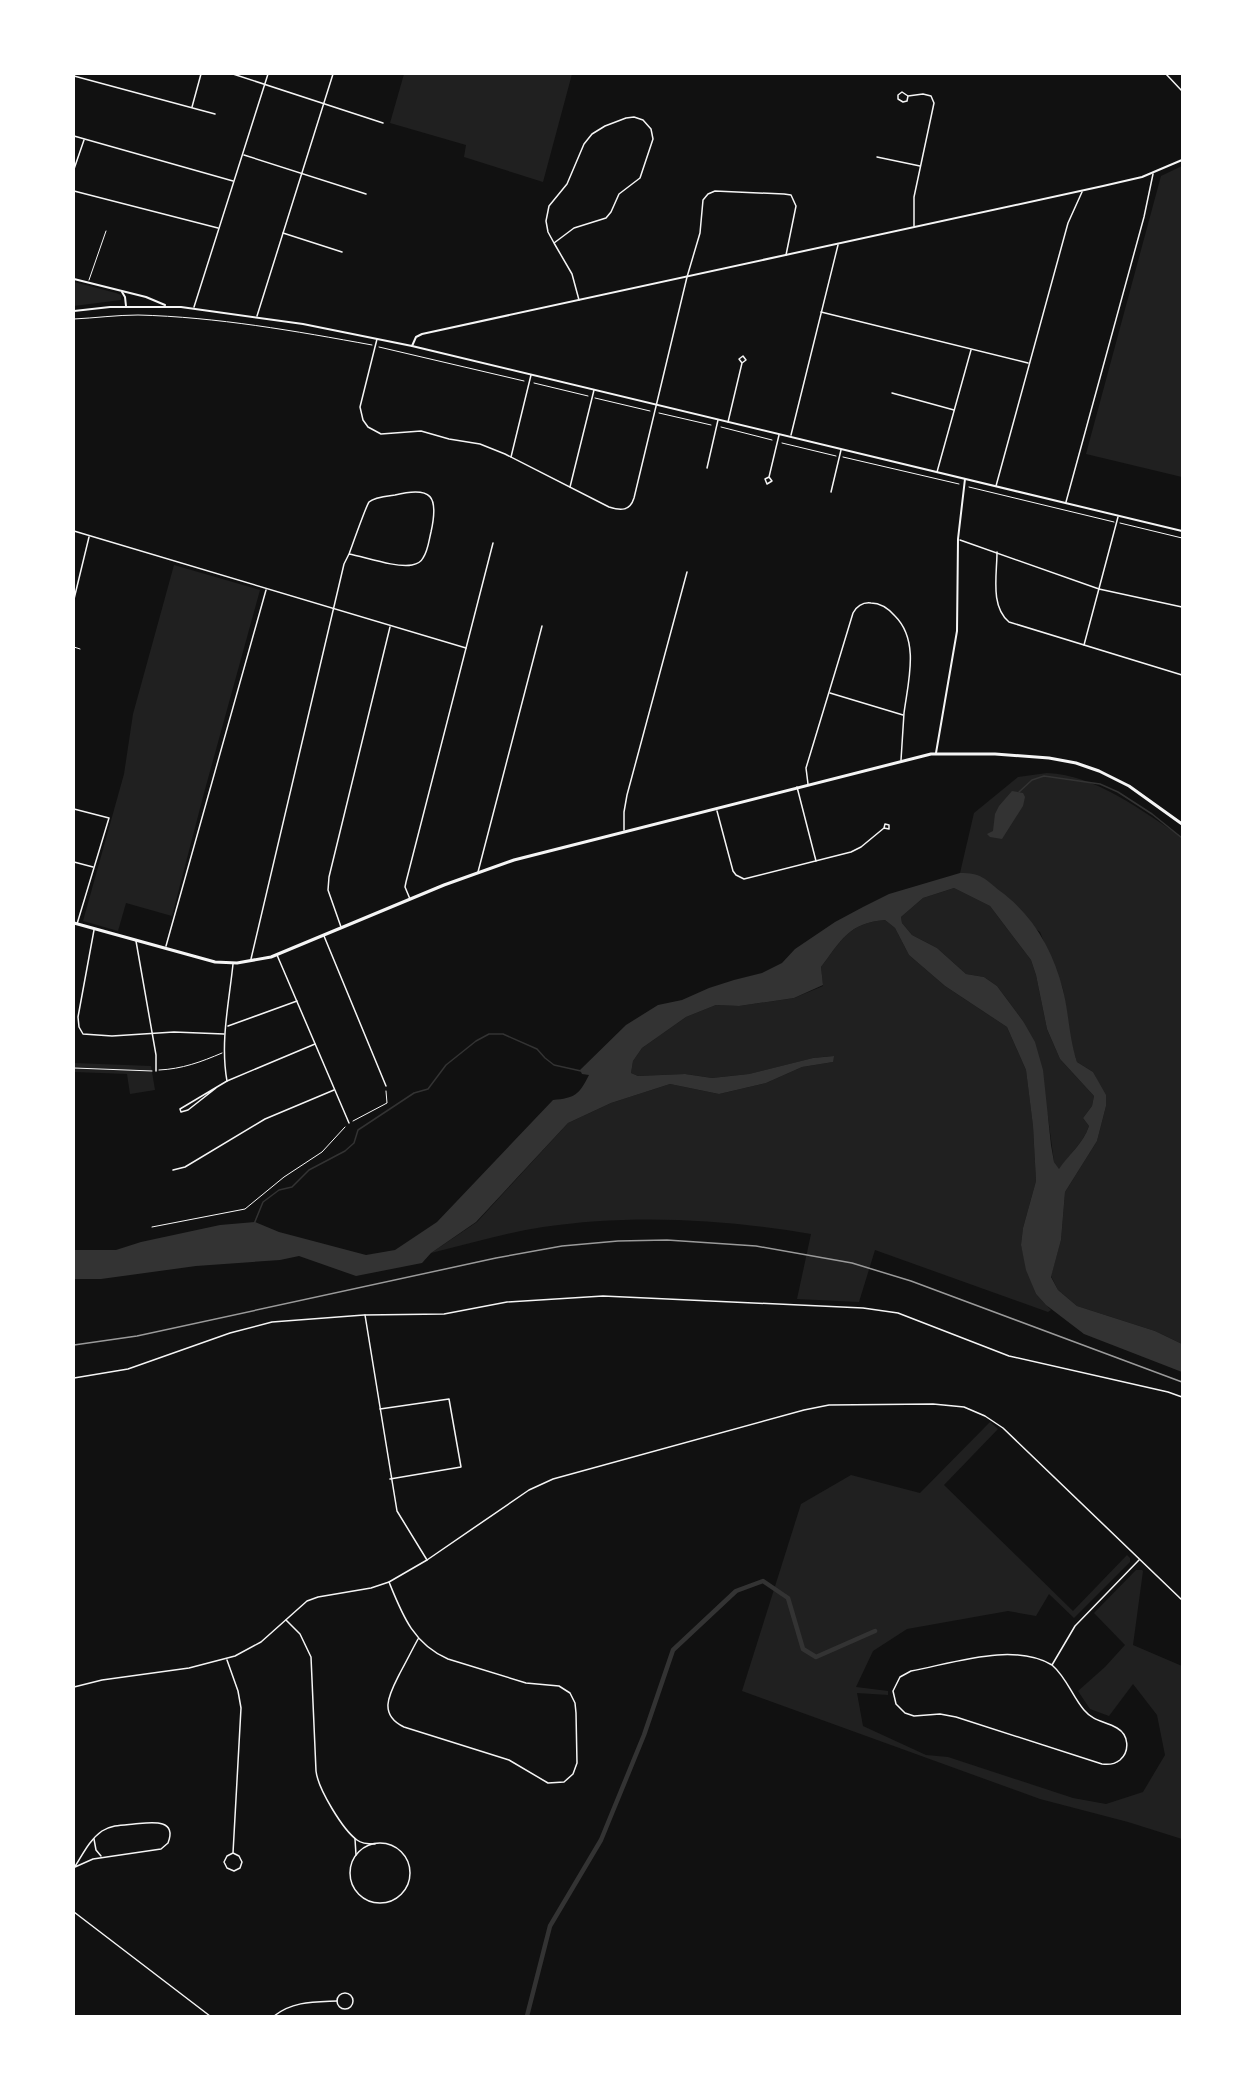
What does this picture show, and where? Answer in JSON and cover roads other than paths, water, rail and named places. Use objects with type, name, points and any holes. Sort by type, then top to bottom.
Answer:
[{"type":"main road","points":[[412,345],[416,337],[422,334],[1082,191],[1154,173],[1182,160]]},
{"type":"main road","points":[[74,279],[146,297],[168,306]]},
{"type":"main road","points":[[120,290],[125,297],[126,307]]},
{"type":"main road","points":[[74,311],[168,306],[256,316],[377,338],[1182,531]]},
{"type":"main road","points":[[936,753],[957,631],[958,539],[964,479]]},
{"type":"main road","points":[[75,924],[210,960],[233,964],[251,962],[277,954],[478,872],[514,860],[936,753],[1041,757],[1082,765],[1129,786],[1182,824]]},
{"type":"street","points":[[192,108],[201,74]]},
{"type":"street","points":[[232,74],[383,123]]},
{"type":"street","points":[[193,309],[268,74]]},
{"type":"street","points":[[256,316],[333,74]]},
{"type":"street","points":[[1166,74],[1182,91]]},
{"type":"street","points":[[74,76],[216,114]]},
{"type":"street","points":[[908,96],[925,94],[931,96],[934,101],[913,207],[914,227]]},
{"type":"street","points":[[554,243],[574,228],[606,218],[619,194],[640,178],[652,139],[651,129],[643,120],[631,117],[595,132],[586,141],[569,181],[549,206],[546,221],[554,243],[570,269],[579,301]]},
{"type":"street","points":[[74,136],[234,181]]},
{"type":"street","points":[[74,169],[84,139]]},
{"type":"street","points":[[242,155],[366,194]]},
{"type":"street","points":[[877,157],[921,167]]},
{"type":"street","points":[[1065,503],[1144,217],[1154,173]]},
{"type":"street","points":[[74,191],[219,228]]},
{"type":"street","points":[[996,486],[1068,223],[1082,191]]},
{"type":"street","points":[[377,338],[360,407],[361,416],[368,428],[381,434],[418,431],[449,439],[475,442],[511,457],[609,507],[629,508],[633,502],[687,277],[702,225],[702,204],[706,196],[711,192],[790,195],[795,200],[796,206],[786,256]]},
{"type":"street","points":[[283,232],[342,252]]},
{"type":"street","points":[[790,436],[838,244]]},
{"type":"street","points":[[822,312],[1029,364]]},
{"type":"street","points":[[937,472],[972,350]]},
{"type":"street","points":[[728,422],[742,363]]},
{"type":"street","points":[[511,457],[531,374]]},
{"type":"street","points":[[570,487],[594,389]]},
{"type":"street","points":[[892,393],[955,410]]},
{"type":"street","points":[[707,468],[718,419]]},
{"type":"street","points":[[769,477],[780,434]]},
{"type":"street","points":[[831,492],[841,449]]},
{"type":"street","points":[[251,962],[342,573],[365,508],[372,500],[417,491],[427,493],[430,497],[435,514],[425,555],[419,563],[402,565],[349,554]]},
{"type":"street","points":[[1084,645],[1118,516]]},
{"type":"street","points":[[74,531],[466,648]]},
{"type":"street","points":[[74,599],[90,537]]},
{"type":"street","points":[[958,539],[1099,589],[1182,607]]},
{"type":"street","points":[[410,899],[405,887],[406,882],[493,543]]},
{"type":"street","points":[[997,552],[996,598],[1006,620],[1017,626],[1182,675]]},
{"type":"street","points":[[624,831],[627,795],[687,572]]},
{"type":"street","points":[[165,948],[267,589]]},
{"type":"street","points":[[808,784],[806,768],[855,609],[865,603],[880,604],[900,621],[909,644],[901,761]]},
{"type":"street","points":[[341,928],[328,890],[329,877],[391,626]]},
{"type":"street","points":[[478,872],[542,626]]},
{"type":"street","points":[[829,693],[904,716]]},
{"type":"street","points":[[797,787],[816,862]]},
{"type":"street","points":[[716,807],[732,868],[739,877],[752,878],[857,849],[884,828]]},
{"type":"street","points":[[74,809],[109,818],[75,924]]},
{"type":"street","points":[[74,861],[94,867]]},
{"type":"street","points":[[94,929],[78,1017],[83,1034],[112,1036],[174,1032],[225,1034]]},
{"type":"street","points":[[324,935],[386,1086]]},
{"type":"street","points":[[136,940],[156,1055],[156,1071]]},
{"type":"street","points":[[277,954],[349,1123]]},
{"type":"street","points":[[227,1081],[224,1052],[233,964]]},
{"type":"street","points":[[227,1027],[297,1000]]},
{"type":"street","points":[[216,1088],[183,1113],[181,1112],[180,1109],[187,1104],[227,1081],[315,1044]]},
{"type":"street","points":[[173,1170],[185,1167],[265,1119],[335,1090]]},
{"type":"street","points":[[74,1378],[128,1369],[272,1322],[364,1315],[444,1314],[507,1302],[603,1296],[863,1308],[898,1313],[1009,1356],[1182,1397]]},
{"type":"street","points":[[364,1315],[397,1511],[427,1560]]},
{"type":"street","points":[[380,1409],[449,1399],[461,1467],[390,1479]]},
{"type":"street","points":[[74,1687],[102,1680],[189,1668],[226,1659],[261,1642],[285,1619],[312,1599],[371,1588],[389,1582],[427,1560],[529,1490],[553,1479],[829,1405],[933,1404],[964,1407],[985,1416],[1003,1428],[1182,1600]]},
{"type":"street","points":[[1052,1665],[1075,1626],[1139,1560]]},
{"type":"street","points":[[389,1582],[405,1620],[418,1639],[436,1653],[525,1683],[555,1685],[567,1690],[574,1700],[576,1713],[577,1763],[573,1774],[560,1783],[548,1783],[509,1760],[404,1727],[397,1722],[389,1713],[387,1704],[389,1696],[418,1639]]},
{"type":"street","points":[[285,1619],[300,1634],[311,1657],[316,1772],[319,1785],[328,1802],[354,1838],[364,1843],[385,1844],[398,1849],[409,1864],[409,1883],[397,1898],[379,1903],[361,1897],[350,1876],[355,1857],[366,1847],[375,1844]]},
{"type":"street","points":[[1012,1653],[1033,1656],[1052,1665],[1065,1678],[1086,1712],[1096,1720],[1116,1727],[1122,1732],[1127,1748],[1118,1761],[1102,1764],[952,1716],[940,1714],[911,1716],[899,1709],[893,1698],[898,1679],[911,1671],[1012,1653]]},
{"type":"street","points":[[226,1659],[238,1691],[241,1708],[233,1853]]},
{"type":"street","points":[[154,1822],[163,1824],[169,1831],[168,1843],[161,1849],[88,1860],[74,1868],[94,1838],[109,1827],[154,1822]]},
{"type":"street","points":[[94,1838],[96,1850],[102,1857]]},
{"type":"street","points":[[354,1838],[355,1857]]},
{"type":"street","points":[[233,1853],[240,1856],[242,1862],[240,1868],[234,1870],[227,1868],[224,1862],[227,1856],[233,1853]]},
{"type":"street","points":[[74,1912],[210,2016]]},
{"type":"street","points":[[345,1992],[350,1994],[354,2000],[352,2006],[345,2009],[339,2007],[337,2001],[339,1995],[345,1992]]},
{"type":"street","points":[[274,2016],[296,2004],[337,2001]]},
{"type":"lane","points":[[88,282],[106,231]]},
{"type":"lane","points":[[74,647],[80,649]]},
{"type":"waterway","points":[[1019,792],[1032,780],[1044,776],[1100,784],[1118,792],[1152,814],[1182,838]]},
{"type":"waterway","points":[[254,1224],[263,1202],[279,1190],[292,1187],[309,1170],[345,1151],[354,1143],[358,1130],[414,1093],[428,1089],[446,1065],[476,1041],[489,1034],[503,1034],[537,1049],[554,1065],[581,1071]]},
{"type":"waterway","points":[[527,2016],[550,1926],[601,1840],[644,1735],[673,1650],[736,1591],[763,1581],[788,1598],[803,1649],[816,1657],[875,1631]]},
{"type":"railway","points":[[74,1345],[137,1336],[496,1258],[562,1246],[667,1240],[756,1246],[852,1263],[911,1281],[1182,1382]]}]
